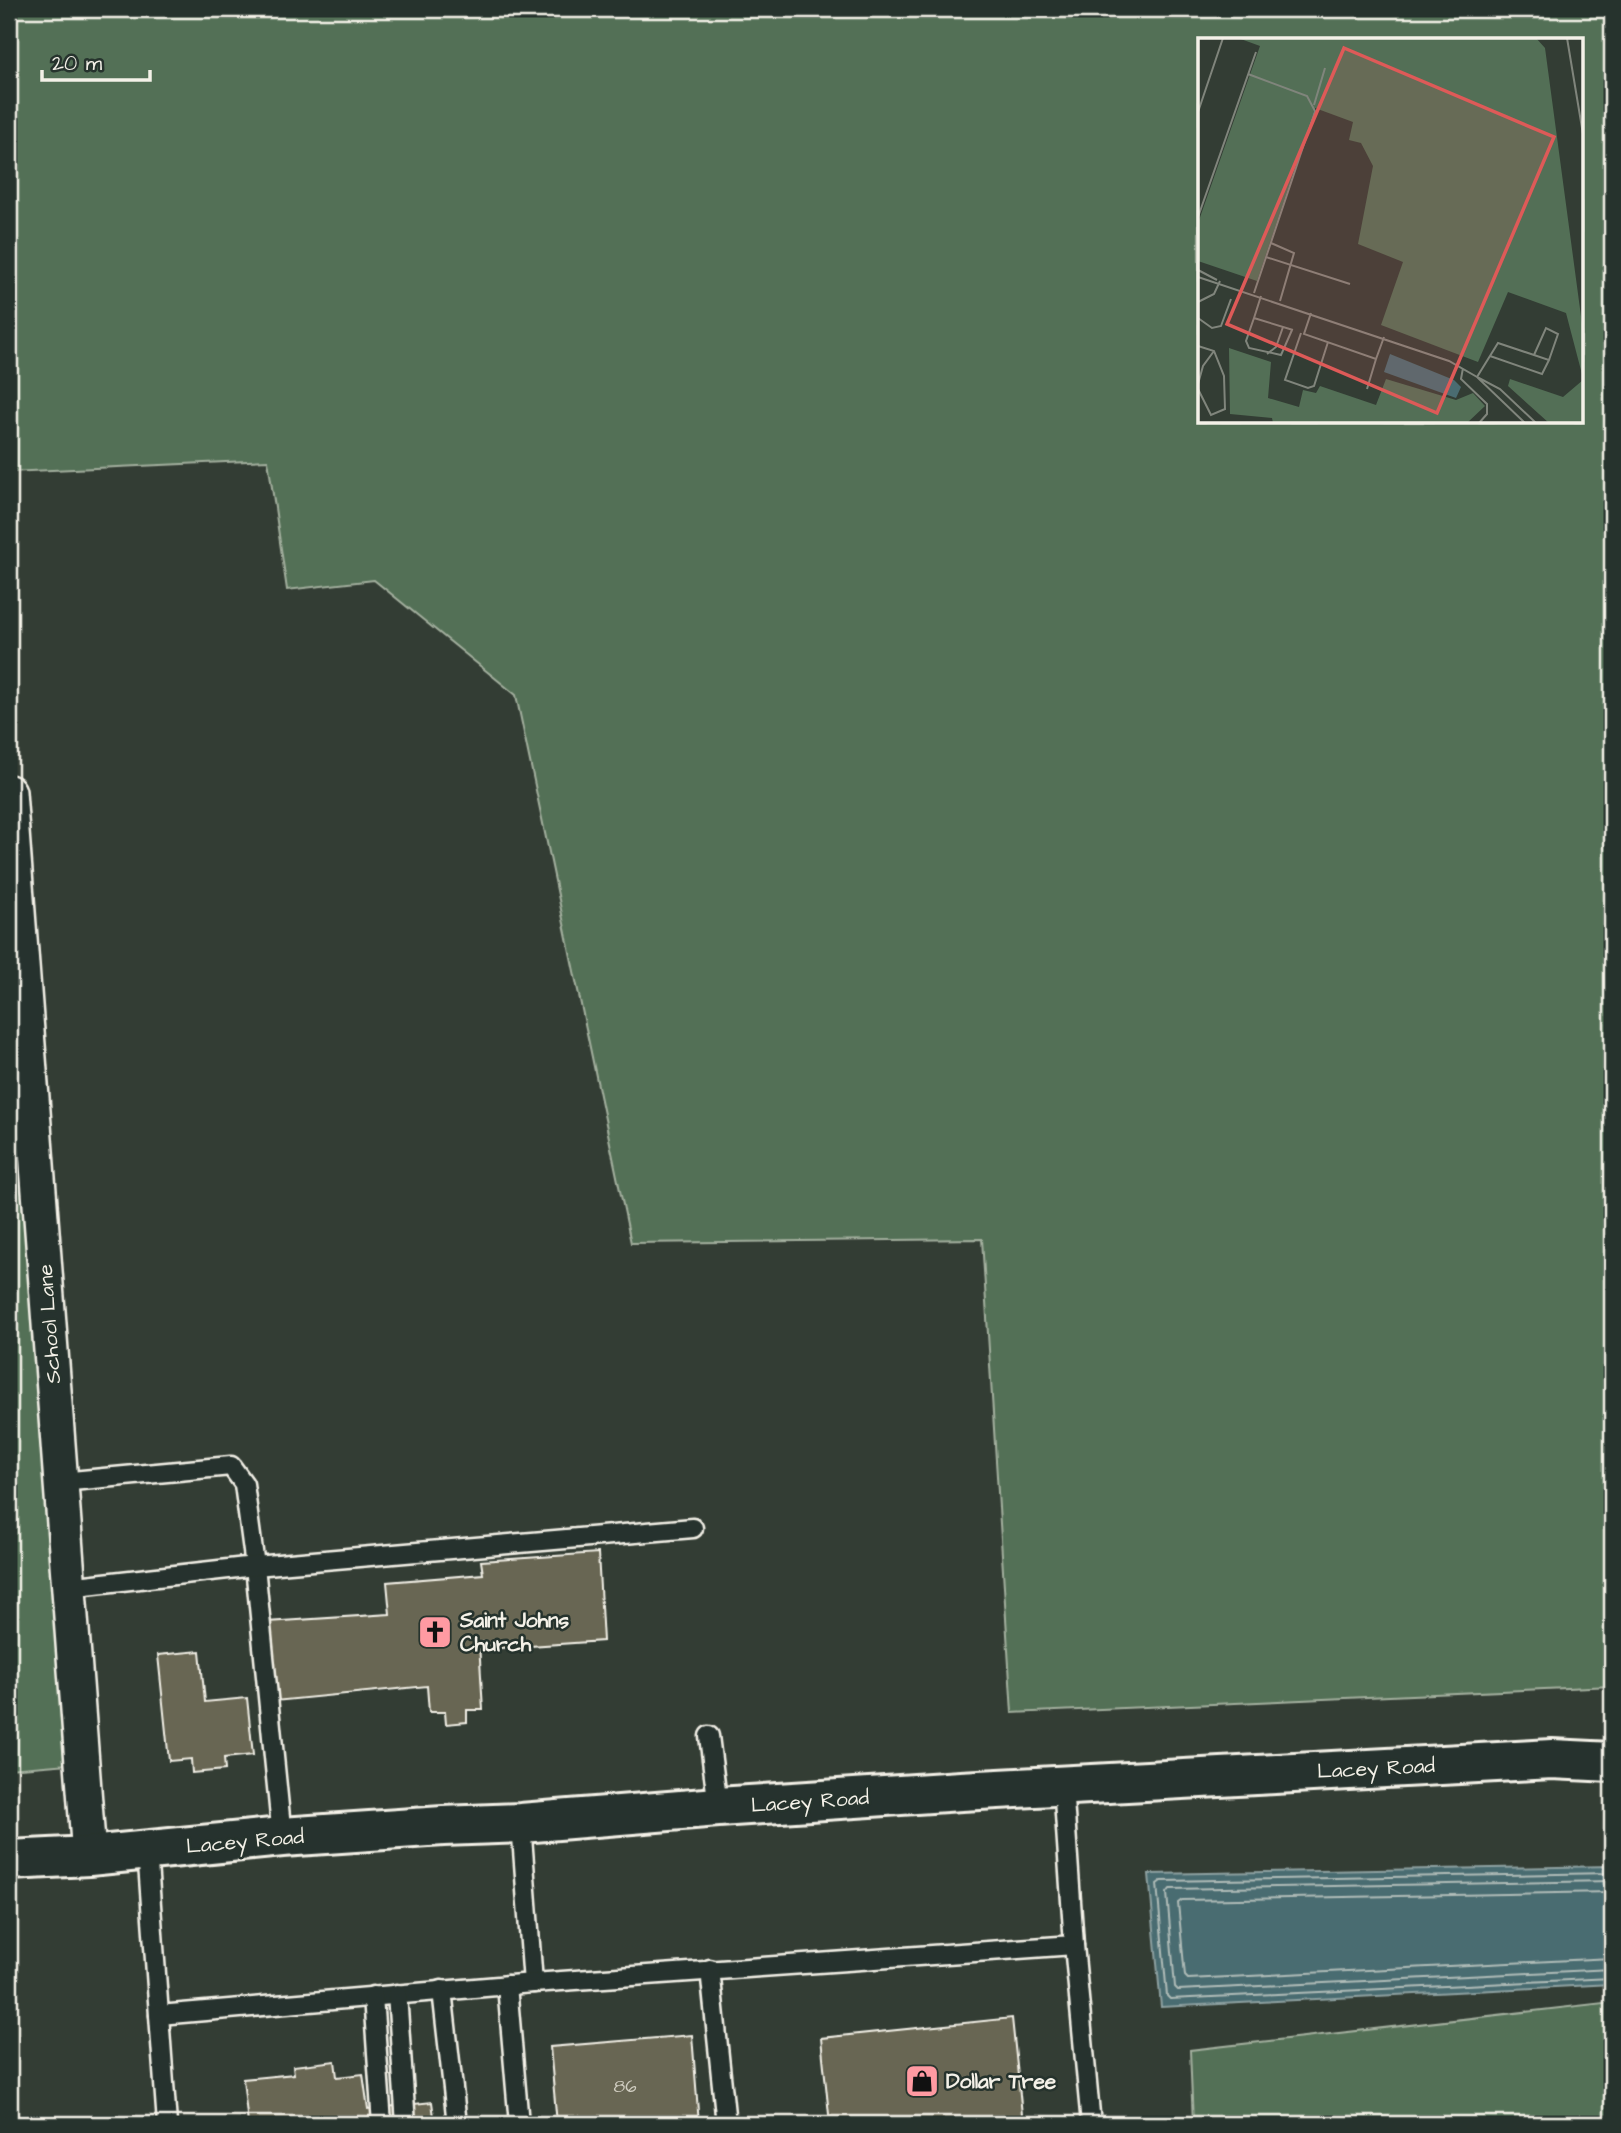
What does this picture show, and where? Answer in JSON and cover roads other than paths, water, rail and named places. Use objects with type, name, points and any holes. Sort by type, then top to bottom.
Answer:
[{"type":"main road","name":"Lacey Road","points":[[9,1860],[89,1856],[282,1837],[1063,1785],[1552,1759],[1612,1762]]},
{"type":"street","name":"School Lane","points":[[9,792],[89,1856]]},
{"type":"lane","points":[[61,1482],[231,1466],[244,1484],[255,1566],[282,1837]]},
{"type":"lane","points":[[68,1587],[255,1566],[693,1528]]},
{"type":"lane","points":[[709,1736],[718,1807]]},
{"type":"lane","points":[[1063,1785],[1074,1945],[1091,2124]]},
{"type":"lane","points":[[521,1823],[533,1983]]},
{"type":"lane","points":[[147,1850],[167,2124]]},
{"type":"lane","points":[[159,2015],[710,1969],[1074,1945]]},
{"type":"lane","points":[[710,1969],[726,2124]]},
{"type":"lane","points":[[507,1985],[519,2124]]},
{"type":"lane","points":[[442,1990],[457,2124]]},
{"type":"lane","points":[[397,1994],[406,2124]]},
{"type":"lane","points":[[373,1996],[382,2124]]},
{"type":"water","points":[[1612,1866],[1612,1984],[1161,2007],[1149,1874]]},
{"type":"place","name":"Saint Johns Church","points":[[435,1632]]},
{"type":"place","name":"Dollar Tree","points":[[922,2081]]}]
